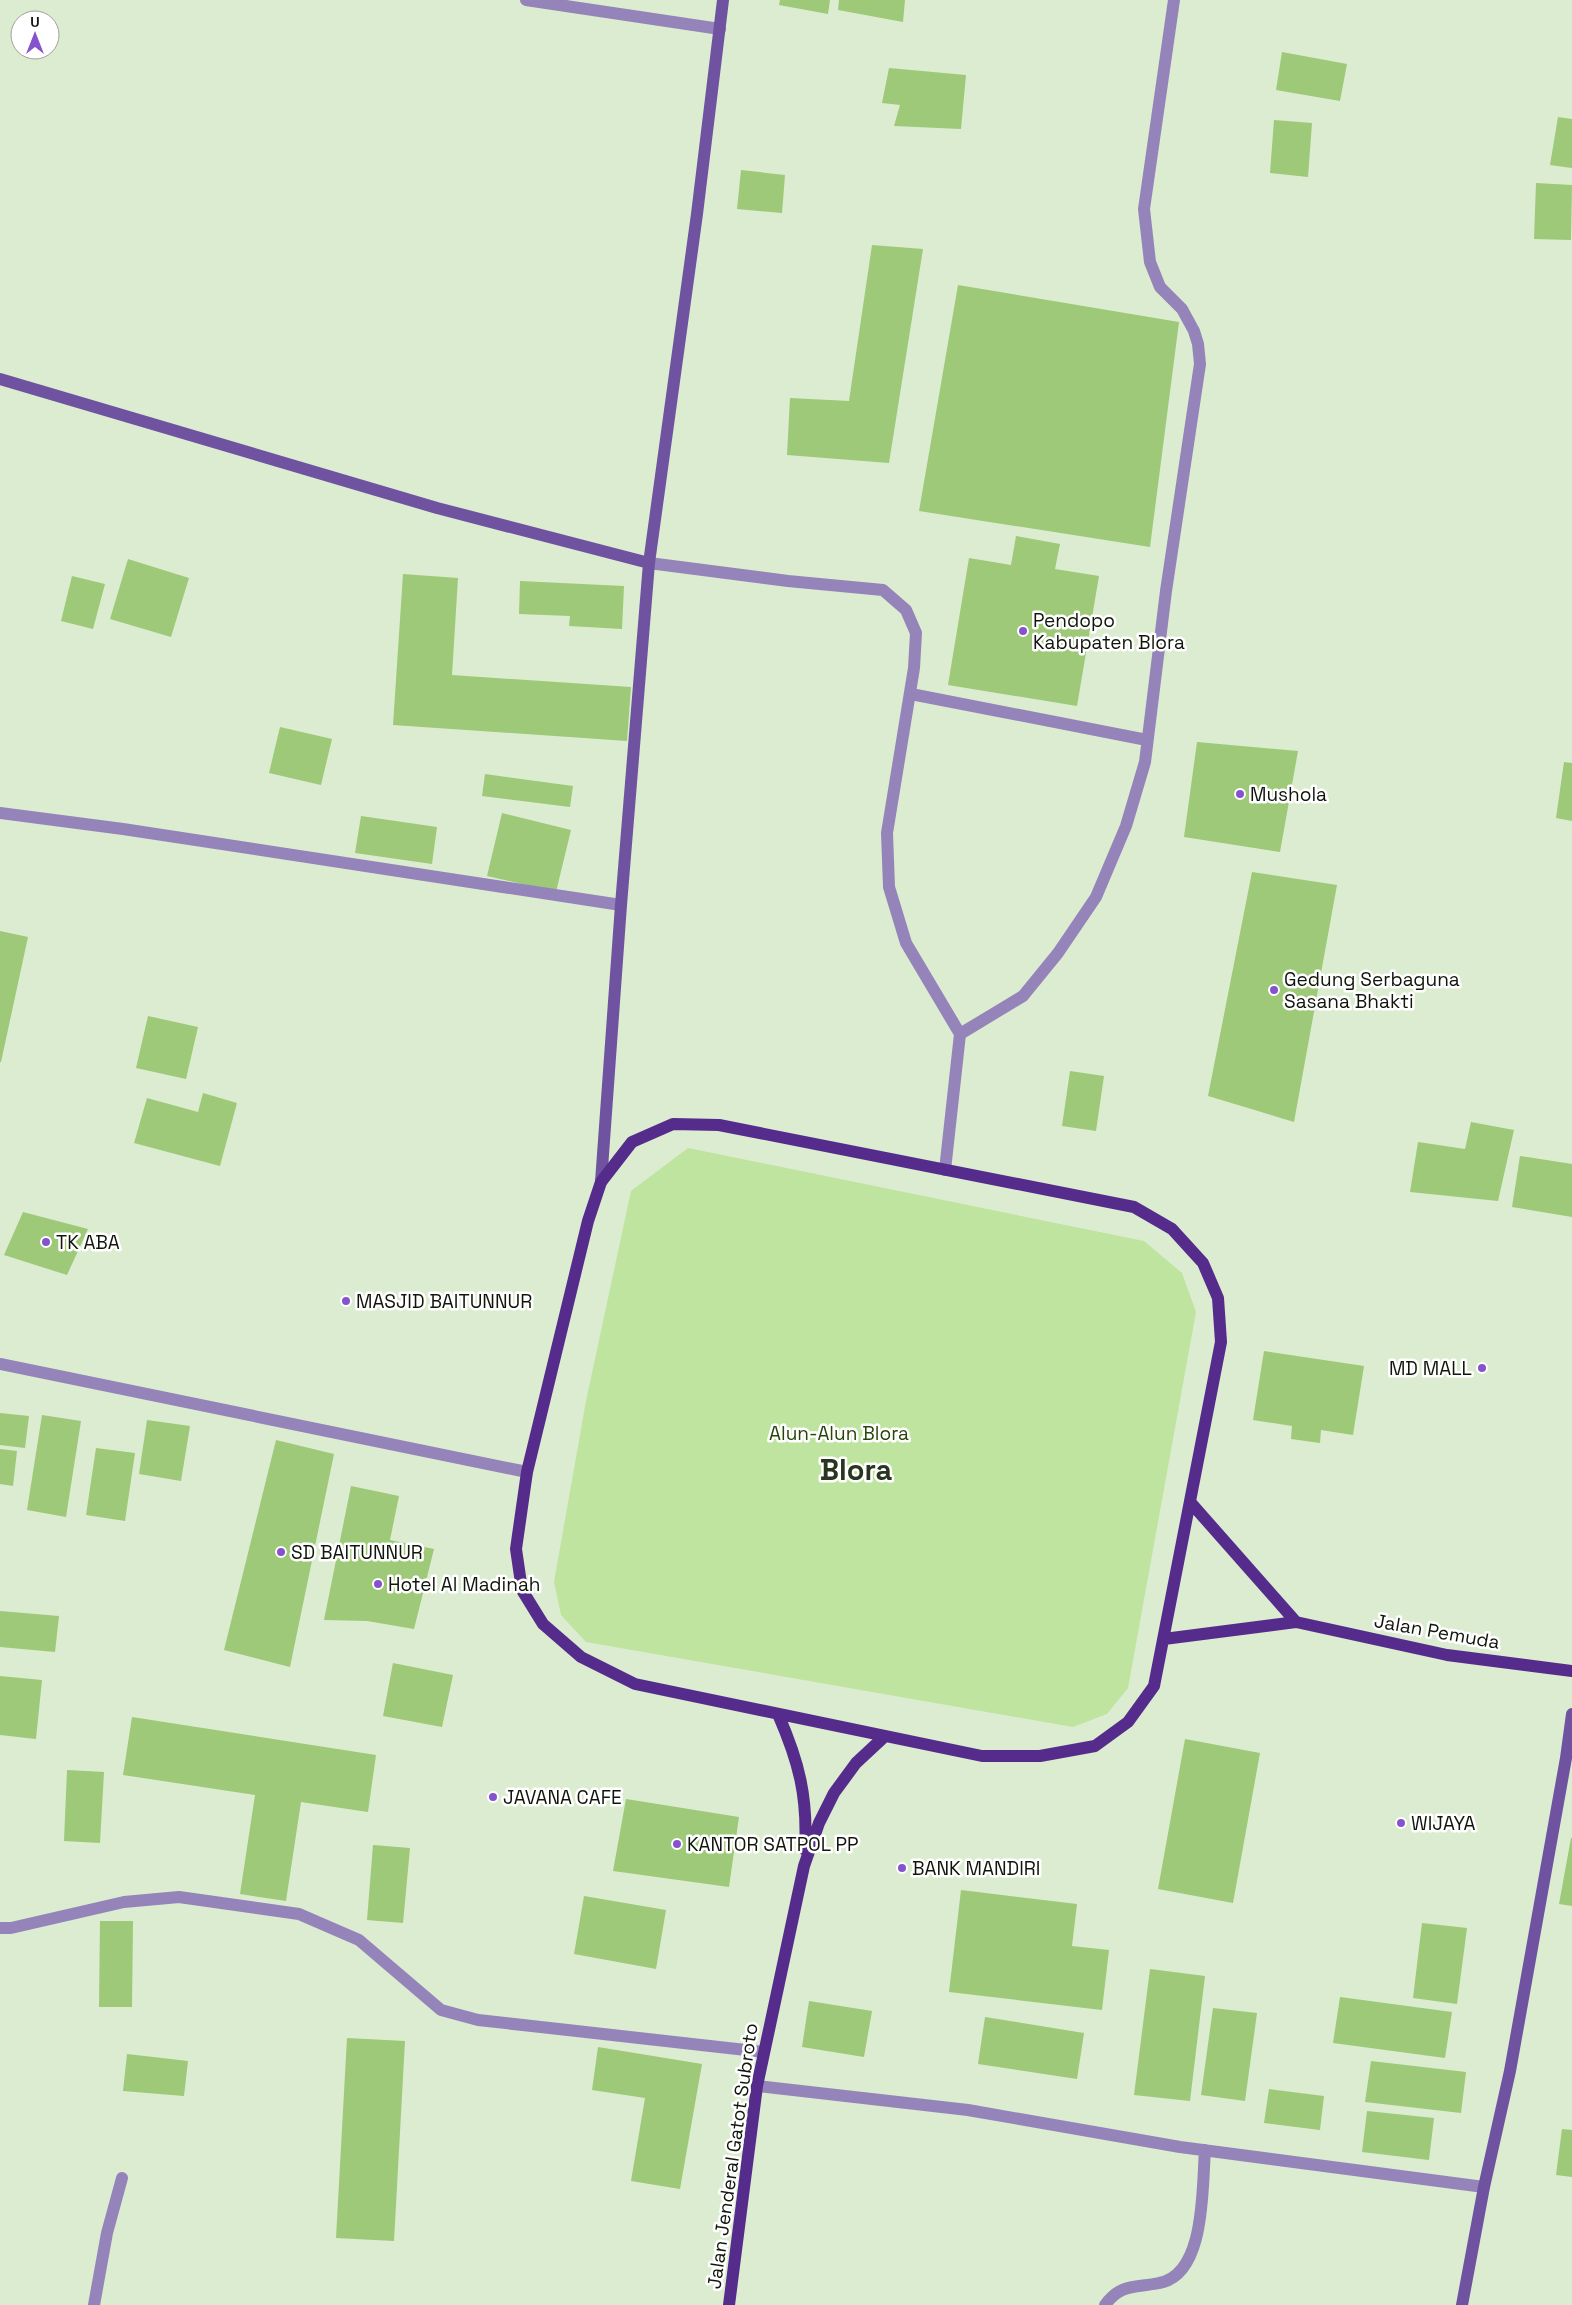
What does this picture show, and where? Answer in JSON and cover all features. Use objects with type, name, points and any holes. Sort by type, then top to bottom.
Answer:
[{"type":"main road","points":[[601,1182],[632,1142],[673,1124],[719,1126],[1134,1207],[1172,1229],[1203,1263],[1218,1298],[1221,1342],[1154,1686],[1128,1722],[1095,1746],[1040,1756],[982,1756],[635,1684],[581,1657],[543,1624],[522,1590],[516,1549],[527,1472],[588,1221],[601,1182],[620,905],[650,562],[723,0]]},
{"type":"main road","points":[[0,379],[437,508],[650,562]]},
{"type":"main road","points":[[1191,1503],[1296,1622]]},
{"type":"main road","name":"Jalan Pemuda","points":[[1164,1639],[1296,1622],[1447,1655],[1572,1671]]},
{"type":"main road","points":[[778,1714],[794,1750],[803,1788],[807,1818],[804,1866]]},
{"type":"main road","points":[[1462,2305],[1484,2187],[1510,2071],[1566,1758],[1572,1714]]},
{"type":"main road","points":[[804,1866],[819,1822],[834,1793],[856,1763],[885,1736]]},
{"type":"main road","name":"Jalan Jenderal Gatot Subroto","points":[[729,2305],[757,2086],[804,1866]]},
{"type":"street","points":[[526,0],[720,28]]},
{"type":"street","points":[[960,1034],[1023,996],[1058,953],[1096,897],[1126,826],[1145,762],[1146,740],[1166,591],[1200,364],[1198,344],[1194,331],[1182,309],[1160,287],[1150,262],[1144,209],[1174,0]]},
{"type":"street","points":[[650,562],[788,581],[883,590],[906,610],[916,633],[911,694],[887,833],[889,887],[906,943],[960,1034],[944,1170]]},
{"type":"street","points":[[911,694],[1146,740]]},
{"type":"street","points":[[0,813],[124,829],[620,905]]},
{"type":"street","points":[[0,1364],[527,1472]]},
{"type":"street","points":[[0,1928],[11,1928],[124,1902],[179,1898],[272,1909],[299,1914],[359,1940],[441,2010],[478,2020],[764,2052]]},
{"type":"street","points":[[757,2086],[968,2110],[1205,2150],[1484,2187]]},
{"type":"street","points":[[1105,2305],[1119,2290],[1162,2283],[1177,2276],[1190,2259],[1197,2236],[1205,2150]]},
{"type":"street","points":[[94,2305],[107,2233],[122,2178]]},
{"type":"green space","name":"Alun-Alun Blora","points":[[688,1148],[1144,1241],[1182,1273],[1196,1312],[1128,1688],[1107,1714],[1073,1727],[586,1642],[561,1615],[554,1582],[586,1401],[631,1191]]},
{"type":"building","points":[[780,0],[830,0],[828,14],[779,5]]},
{"type":"building","points":[[839,0],[905,0],[903,22],[838,10]]},
{"type":"building","points":[[1282,52],[1347,64],[1340,101],[1276,90]]},
{"type":"building","points":[[889,68],[966,75],[961,129],[894,126],[900,105],[882,103]]},
{"type":"building","points":[[1558,117],[1572,119],[1572,168],[1550,165]]},
{"type":"building","points":[[1274,120],[1312,123],[1308,177],[1270,173]]},
{"type":"building","points":[[741,170],[785,175],[782,213],[737,209]]},
{"type":"building","points":[[1536,183],[1572,185],[1571,240],[1534,239]]},
{"type":"building","points":[[872,245],[923,249],[889,463],[787,455],[790,398],[849,401]]},
{"type":"building","points":[[958,285],[1179,322],[1150,547],[919,511]]},
{"type":"building","name":"Pendopo Kabupaten Blora","points":[[1016,536],[1060,544],[1055,569],[1099,576],[1077,706],[948,685],[969,558],[1011,565]]},
{"type":"building","points":[[128,559],[189,578],[171,637],[110,619]]},
{"type":"building","points":[[403,574],[458,578],[452,675],[631,687],[627,741],[393,725]]},
{"type":"building","points":[[72,576],[105,584],[93,629],[61,621]]},
{"type":"building","points":[[520,581],[624,586],[622,629],[569,626],[570,616],[519,614]]},
{"type":"building","points":[[280,727],[332,739],[321,785],[269,773]]},
{"type":"building","name":"Mushola","points":[[1197,742],[1298,751],[1280,852],[1184,837]]},
{"type":"building","points":[[1564,762],[1572,763],[1572,821],[1556,818]]},
{"type":"building","points":[[485,774],[573,786],[570,807],[482,796]]},
{"type":"building","points":[[502,813],[571,830],[556,892],[487,876]]},
{"type":"building","points":[[361,816],[437,827],[432,864],[355,853]]},
{"type":"building","name":"Gedung Serbaguna Sasana Bhakti","points":[[1252,872],[1337,885],[1294,1122],[1208,1096]]},
{"type":"building","points":[[0,931],[28,937],[1,1062],[0,1062]]},
{"type":"building","points":[[148,1016],[198,1027],[186,1079],[136,1068]]},
{"type":"building","points":[[1070,1071],[1104,1076],[1096,1131],[1062,1126]]},
{"type":"building","points":[[203,1093],[237,1103],[220,1166],[134,1143],[147,1098],[198,1112]]},
{"type":"building","points":[[1471,1122],[1514,1130],[1498,1201],[1410,1192],[1418,1142],[1465,1149]]},
{"type":"building","points":[[1520,1156],[1572,1164],[1572,1217],[1512,1207]]},
{"type":"building","name":"TK ABA","points":[[23,1212],[88,1229],[67,1275],[4,1255]]},
{"type":"building","points":[[1264,1351],[1364,1366],[1353,1435],[1321,1430],[1320,1443],[1291,1439],[1292,1426],[1253,1420]]},
{"type":"building","points":[[0,1413],[29,1416],[25,1448],[0,1445]]},
{"type":"building","points":[[42,1415],[81,1421],[66,1517],[27,1510]]},
{"type":"building","points":[[147,1420],[190,1426],[181,1481],[139,1474]]},
{"type":"building","name":"SD BAITUNNUR","points":[[276,1440],[334,1454],[290,1667],[224,1650]]},
{"type":"building","points":[[96,1448],[135,1453],[125,1521],[86,1515]]},
{"type":"building","points":[[0,1449],[17,1451],[13,1486],[0,1484]]},
{"type":"building","name":"Hotel Al Madinah","points":[[351,1486],[399,1496],[390,1540],[434,1549],[414,1629],[367,1621],[324,1620]]},
{"type":"building","points":[[0,1611],[59,1616],[55,1652],[0,1647]]},
{"type":"building","points":[[393,1663],[453,1675],[442,1727],[383,1716]]},
{"type":"building","points":[[0,1676],[42,1680],[36,1739],[0,1735]]},
{"type":"building","points":[[132,1717],[376,1755],[368,1812],[301,1802],[286,1901],[240,1894],[255,1795],[123,1775]]},
{"type":"building","points":[[1185,1739],[1260,1753],[1233,1903],[1158,1889]]},
{"type":"building","points":[[67,1770],[104,1772],[100,1843],[64,1841]]},
{"type":"building","name":"KANTOR SATPOL PP","points":[[626,1799],[739,1817],[729,1887],[613,1871]]},
{"type":"building","points":[[1572,1838],[1572,1906],[1559,1904]]},
{"type":"building","points":[[373,1845],[410,1848],[403,1923],[367,1920]]},
{"type":"building","points":[[961,1890],[1077,1904],[1072,1946],[1109,1950],[1102,2010],[949,1992]]},
{"type":"building","points":[[584,1896],[666,1910],[656,1969],[574,1954]]},
{"type":"building","points":[[100,1921],[133,1921],[132,2007],[99,2007]]},
{"type":"building","points":[[1422,1923],[1467,1928],[1457,2004],[1413,1998]]},
{"type":"building","points":[[1150,1969],[1205,1976],[1190,2101],[1134,2095]]},
{"type":"building","points":[[1340,1997],[1452,2012],[1445,2058],[1333,2043]]},
{"type":"building","points":[[809,2001],[872,2011],[864,2057],[802,2047]]},
{"type":"building","points":[[1213,2008],[1257,2013],[1245,2101],[1201,2095]]},
{"type":"building","points":[[985,2017],[1084,2033],[1077,2079],[978,2064]]},
{"type":"building","points":[[347,2038],[405,2041],[394,2241],[336,2238]]},
{"type":"building","points":[[598,2047],[702,2064],[680,2189],[631,2181],[645,2098],[592,2090]]},
{"type":"building","points":[[127,2054],[188,2061],[184,2096],[123,2091]]},
{"type":"building","points":[[1371,2061],[1466,2072],[1461,2113],[1365,2102]]},
{"type":"building","points":[[1269,2089],[1324,2096],[1320,2130],[1264,2123]]},
{"type":"building","points":[[1367,2111],[1434,2118],[1429,2160],[1362,2152]]},
{"type":"building","points":[[1562,2129],[1572,2130],[1572,2177],[1556,2175]]},
{"type":"place","name":"Pendopo Kabupaten Blora","points":[[1023,631]]},
{"type":"place","name":"Mushola","points":[[1240,794]]},
{"type":"place","name":"Gedung Serbaguna Sasana Bhakti","points":[[1274,990]]},
{"type":"place","name":"TK ABA","points":[[46,1242]]},
{"type":"place","name":"MASJID BAITUNNUR","points":[[346,1301]]},
{"type":"place","name":"MD MALL","points":[[1482,1368]]},
{"type":"place","name":"SD BAITUNNUR","points":[[281,1552]]},
{"type":"place","name":"Hotel Al Madinah","points":[[378,1584]]},
{"type":"place","name":"JAVANA CAFE","points":[[493,1797]]},
{"type":"place","name":"WIJAYA","points":[[1401,1823]]},
{"type":"place","name":"KANTOR SATPOL PP","points":[[677,1844]]},
{"type":"place","name":"BANK MANDIRI","points":[[902,1868]]},
{"type":"district","name":"Blora","points":[[856,1470]]}]
